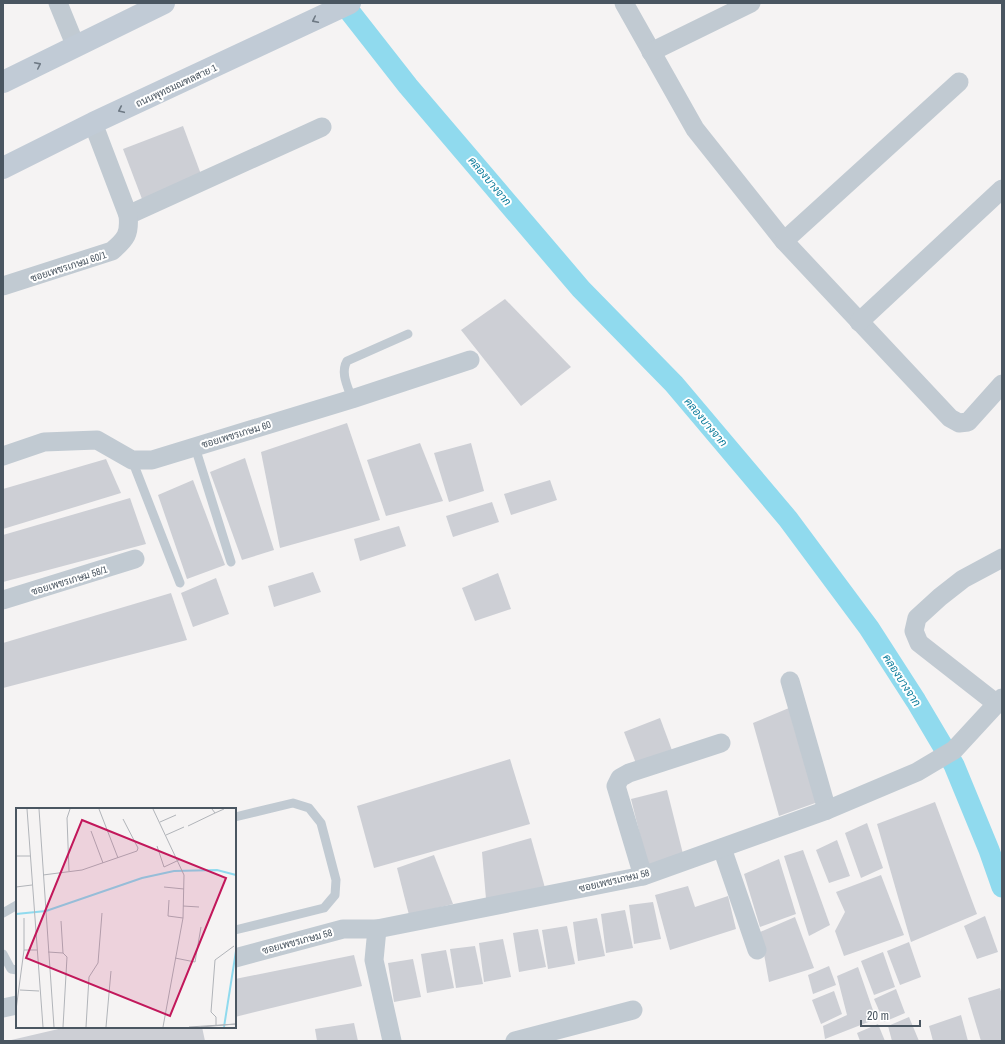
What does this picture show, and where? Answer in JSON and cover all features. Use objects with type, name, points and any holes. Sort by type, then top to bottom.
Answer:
[{"type":"main road","points":[[3,82],[164,3]]},
{"type":"main road","name":"ถนนพุทธมณฑลสาย 1","points":[[3,168],[93,123],[350,3]]},
{"type":"street","points":[[58,3],[76,47]]},
{"type":"street","points":[[624,3],[695,129],[784,241],[950,418],[958,423],[968,422],[1002,384]]},
{"type":"street","points":[[651,52],[751,3]]},
{"type":"street","points":[[784,241],[959,82]]},
{"type":"street","name":"ซอยเพชรเกษม 60/1","points":[[3,286],[112,251],[123,242],[130,229],[128,215],[93,123]]},
{"type":"street","points":[[128,215],[322,127]]},
{"type":"street","points":[[859,322],[1002,189]]},
{"type":"street","name":"ซอยเพชรเกษม 60","points":[[3,456],[44,442],[97,440],[132,460],[152,460],[352,399],[470,360]]},
{"type":"street","points":[[999,701],[919,642],[914,631],[917,618],[940,597],[963,579],[1002,558]]},
{"type":"street","name":"ซอยเพชรเกษม 58/1","points":[[3,600],[135,559]]},
{"type":"street","points":[[790,681],[826,810]]},
{"type":"street","name":"ซอยเพชรเกษม 58","points":[[236,958],[342,929],[378,929],[643,876],[826,810],[917,772],[954,750],[999,701]]},
{"type":"street","points":[[643,876],[616,786],[620,778],[630,773],[721,743]]},
{"type":"street","points":[[722,848],[757,950]]},
{"type":"street","points":[[378,929],[374,960],[392,1041]]},
{"type":"street","points":[[3,1008],[16,1005]]},
{"type":"street","points":[[515,1041],[633,1010]]},
{"type":"lane","points":[[352,399],[344,376],[344,368],[347,361],[408,334]]},
{"type":"lane","points":[[195,447],[231,562]]},
{"type":"lane","points":[[132,460],[180,583]]},
{"type":"lane","points":[[236,817],[293,803],[309,808],[321,823],[336,880],[335,895],[324,908],[236,930]]},
{"type":"lane","points":[[3,912],[16,906]]},
{"type":"lane","points":[[3,954],[11,968],[16,970]]},
{"type":"building","points":[[183,126],[202,177],[142,199],[123,149]]},
{"type":"building","points":[[505,299],[571,367],[521,406],[461,330]]},
{"type":"building","points":[[347,423],[380,520],[280,548],[261,452]]},
{"type":"building","points":[[420,443],[443,501],[386,516],[367,460]]},
{"type":"building","points":[[471,443],[484,491],[449,502],[434,453]]},
{"type":"building","points":[[245,458],[274,550],[242,560],[210,472]]},
{"type":"building","points":[[106,459],[121,493],[3,529],[3,489]]},
{"type":"building","points":[[193,480],[225,565],[187,579],[158,495]]},
{"type":"building","points":[[550,480],[557,500],[511,515],[504,494]]},
{"type":"building","points":[[130,498],[146,544],[3,582],[3,535]]},
{"type":"building","points":[[492,502],[499,522],[453,537],[446,516]]},
{"type":"building","points":[[399,526],[406,546],[360,561],[354,539]]},
{"type":"building","points":[[313,572],[321,592],[274,607],[268,586]]},
{"type":"building","points":[[498,573],[511,609],[475,621],[462,588]]},
{"type":"building","points":[[216,578],[229,614],[193,627],[181,593]]},
{"type":"building","points":[[171,593],[187,640],[3,688],[3,643]]},
{"type":"building","points":[[789,708],[818,802],[779,816],[753,723]]},
{"type":"building","points":[[660,718],[673,753],[637,766],[624,732]]},
{"type":"building","points":[[510,759],[530,824],[374,868],[357,806]]},
{"type":"building","points":[[667,790],[683,854],[648,867],[631,799]]},
{"type":"building","points":[[935,802],[977,914],[911,942],[877,824]]},
{"type":"building","points":[[867,823],[883,868],[861,878],[845,833]]},
{"type":"building","points":[[531,838],[547,895],[486,899],[482,852]]},
{"type":"building","points":[[837,840],[850,876],[829,883],[816,850]]},
{"type":"building","points":[[803,850],[830,925],[809,936],[784,856]]},
{"type":"building","points":[[434,855],[453,904],[409,915],[397,868]]},
{"type":"building","points":[[779,859],[796,914],[760,927],[744,874]]},
{"type":"building","points":[[881,875],[904,935],[844,956],[835,931],[845,912],[836,892]]},
{"type":"building","points":[[688,886],[695,907],[728,896],[736,929],[670,950],[655,895]]},
{"type":"building","points":[[653,902],[661,939],[634,944],[629,905]]},
{"type":"building","points":[[625,910],[633,948],[606,953],[601,914]]},
{"type":"building","points":[[985,916],[998,952],[977,959],[964,926]]},
{"type":"building","points":[[795,917],[814,968],[769,982],[760,932]]},
{"type":"building","points":[[597,918],[605,956],[578,961],[573,922]]},
{"type":"building","points":[[567,926],[575,964],[548,969],[542,930]]},
{"type":"building","points":[[538,929],[546,967],[519,972],[513,933]]},
{"type":"building","points":[[503,939],[511,977],[484,982],[479,943]]},
{"type":"building","points":[[909,942],[921,977],[900,985],[887,951]]},
{"type":"building","points":[[475,946],[483,984],[456,988],[450,949]]},
{"type":"building","points":[[446,950],[454,988],[427,993],[421,954]]},
{"type":"building","points":[[883,952],[895,987],[874,995],[861,961]]},
{"type":"building","points":[[354,955],[362,986],[236,1017],[236,979]]},
{"type":"building","points":[[413,959],[421,997],[394,1002],[388,963]]},
{"type":"building","points":[[829,966],[836,985],[813,994],[808,975]]},
{"type":"building","points":[[858,967],[876,1019],[825,1039],[823,1026],[847,1015],[837,976]]},
{"type":"building","points":[[1000,988],[1002,995],[1002,1041],[981,1041],[968,998]]},
{"type":"building","points":[[896,989],[905,1013],[884,1022],[874,999]]},
{"type":"building","points":[[834,991],[842,1014],[821,1024],[812,1000]]},
{"type":"building","points":[[961,1015],[968,1041],[933,1041],[929,1026]]},
{"type":"building","points":[[909,1017],[919,1041],[892,1041],[888,1026]]},
{"type":"building","points":[[354,1023],[358,1041],[317,1041],[315,1029]]},
{"type":"building","points":[[878,1024],[885,1041],[860,1041],[857,1033]]},
{"type":"building","points":[[63,1028],[202,1028],[205,1041],[7,1041]]},
{"type":"waterway","name":"คลองบางจาก","points":[[343,3],[408,86],[581,289],[674,384],[788,519],[869,628],[916,701],[954,765],[989,850],[1002,887]]}]
